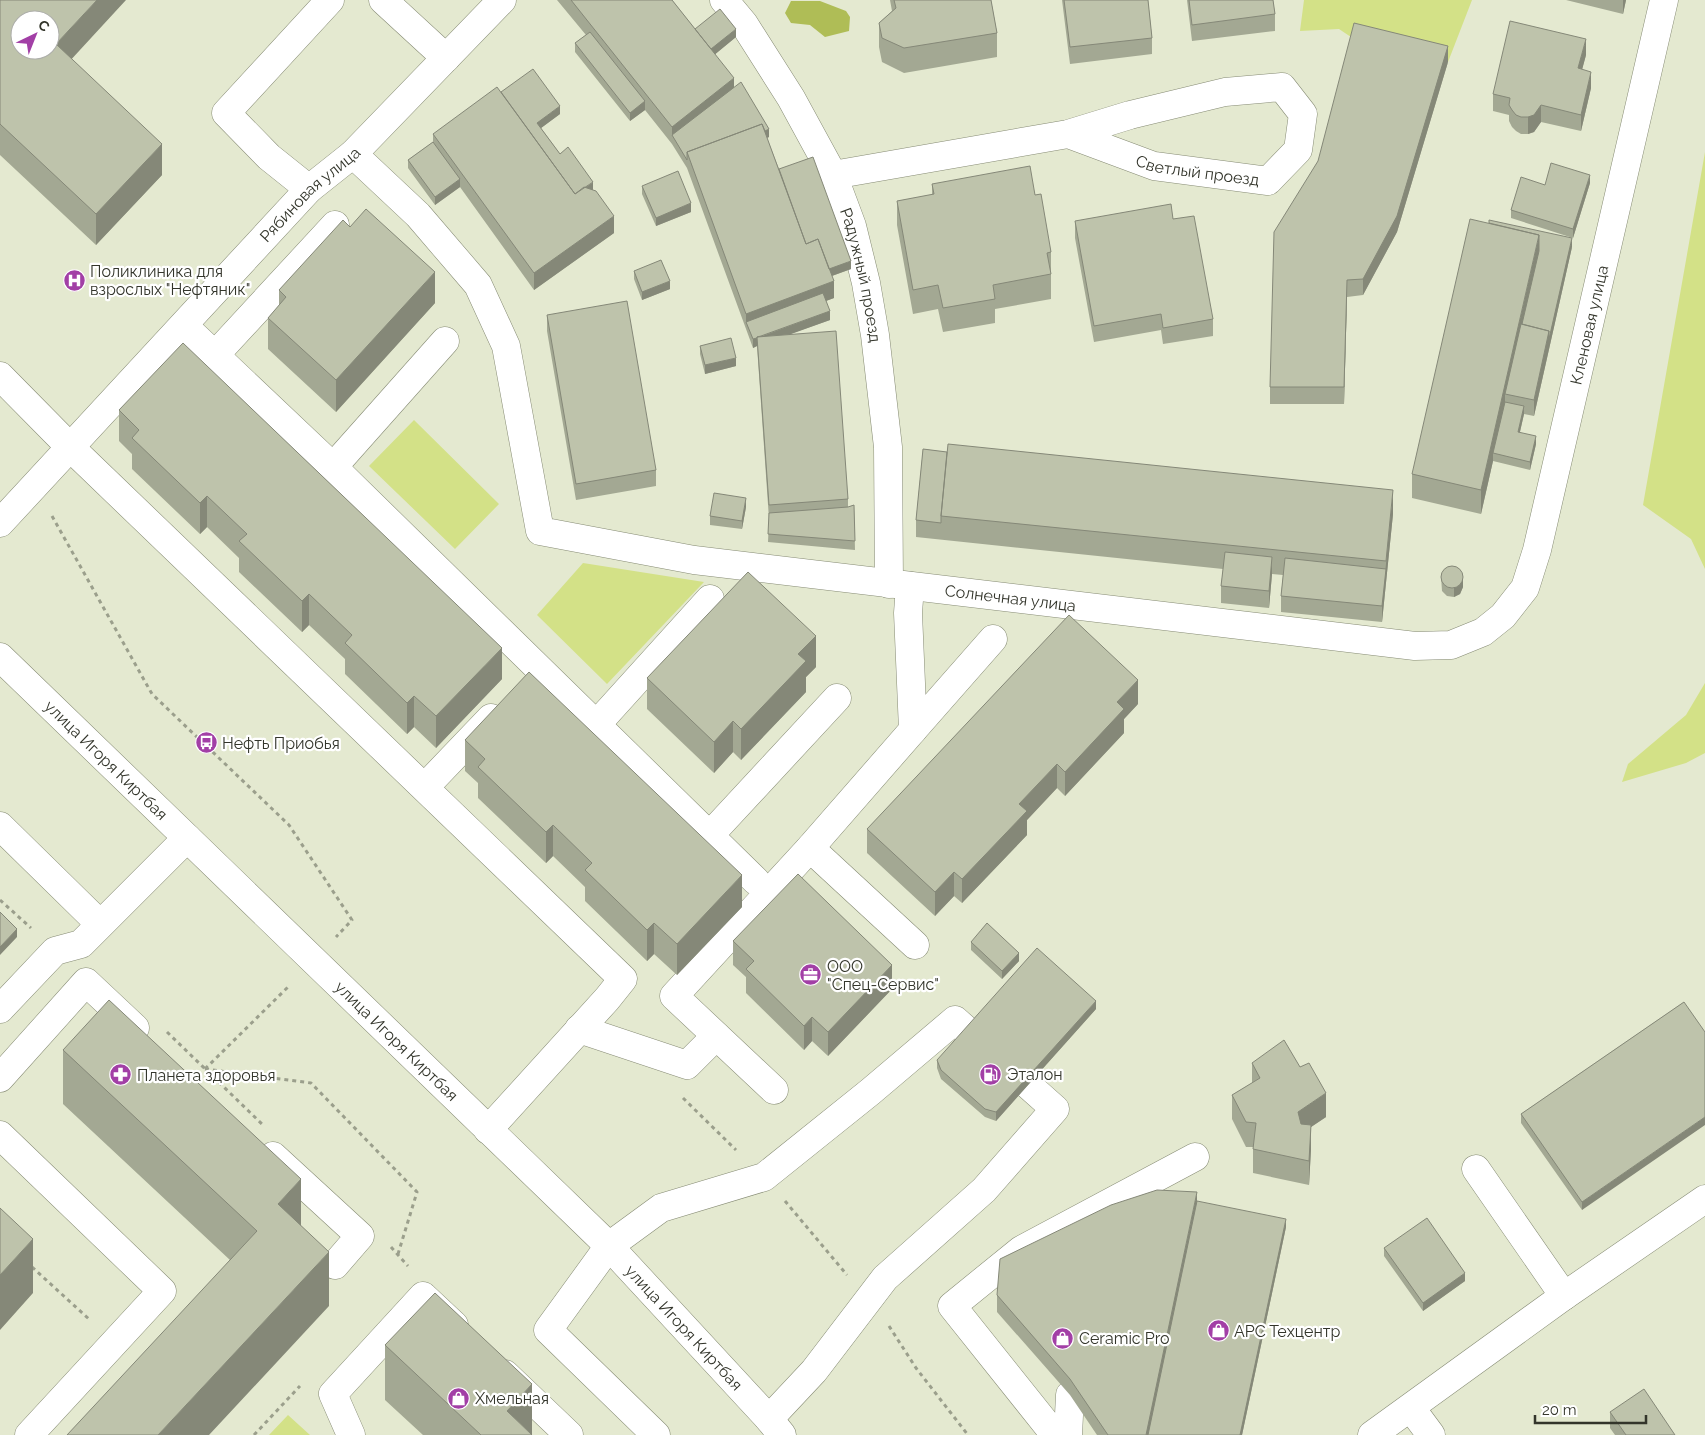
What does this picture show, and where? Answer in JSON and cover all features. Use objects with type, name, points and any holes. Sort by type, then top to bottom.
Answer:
[{"type":"street","points":[[309,189],[269,157],[226,113],[330,0]]},
{"type":"street","points":[[383,0],[446,58]]},
{"type":"street","name":"Рябиновая улица","points":[[0,523],[309,189],[354,154],[502,0]]},
{"type":"street","name":"Радужный проезд","points":[[724,0],[744,24],[791,98],[832,175],[854,235],[866,283],[874,335],[888,447],[899,585],[908,613],[913,730]]},
{"type":"street","name":"Кленовая улица","points":[[1483,632],[1503,616],[1525,588],[1537,550],[1664,0]]},
{"type":"street","name":"Светлый проезд","points":[[832,175],[1068,134],[1130,115],[1224,92],[1282,87],[1303,114],[1298,150],[1268,181],[1154,166],[1068,134]]},
{"type":"street","name":"Солнечная улица","points":[[354,154],[418,215],[478,284],[506,346],[540,531],[694,560],[1415,646],[1451,645],[1483,632]]},
{"type":"street","points":[[215,355],[336,225]]},
{"type":"street","points":[[184,326],[333,466],[532,676],[596,725],[756,881]]},
{"type":"street","points":[[333,466],[445,341]]},
{"type":"street","points":[[0,376],[70,447],[623,979],[488,1130]]},
{"type":"street","points":[[596,725],[710,599]]},
{"type":"street","points":[[774,1090],[674,996],[810,848],[993,638]]},
{"type":"street","name":"улица Игоря Киртбая","points":[[0,658],[609,1246],[776,1427]]},
{"type":"street","points":[[709,836],[837,698]]},
{"type":"street","points":[[425,788],[505,704]]},
{"type":"street","points":[[0,826],[100,924]]},
{"type":"street","points":[[0,1009],[55,951],[81,944],[187,838]]},
{"type":"street","points":[[810,848],[916,945]]},
{"type":"street","points":[[0,1078],[86,982],[151,1042]]},
{"type":"street","points":[[656,1435],[548,1330],[609,1246],[661,1208],[764,1177],[870,1092],[955,1020],[1055,1109],[984,1190],[886,1278],[814,1371],[776,1427]]},
{"type":"street","points":[[579,1029],[687,1066],[716,1036]]},
{"type":"street","points":[[0,1135],[162,1291],[29,1435]]},
{"type":"street","points":[[259,1142],[360,1236],[335,1265]]},
{"type":"street","points":[[1056,1435],[952,1306],[1021,1250],[1194,1157]]},
{"type":"street","points":[[1476,1169],[1564,1296]]},
{"type":"street","points":[[1372,1435],[1564,1296],[1703,1204]]},
{"type":"street","points":[[351,1435],[333,1394],[423,1296],[569,1435]]},
{"type":"street","points":[[1068,1435],[1070,1395]]},
{"type":"street","points":[[1411,1408],[1431,1435]]},
{"type":"path","points":[[35,485],[152,694],[289,825],[352,920],[314,961],[204,1069],[311,1083],[417,1192],[398,1254]]},
{"type":"path","points":[[0,900],[55,951]]},
{"type":"path","points":[[680,1095],[764,1177],[869,1299],[880,1312],[916,1368],[968,1435]]},
{"type":"path","points":[[28,1264],[114,1342]]},
{"type":"shaded area","points":[[1304,0],[1472,0],[1448,62],[1354,39],[1339,29],[1300,31]]},
{"type":"shaded area","points":[[791,1],[820,1],[846,11],[850,17],[849,31],[825,37],[810,25],[791,23],[785,13]]},
{"type":"shaded area","points":[[1705,152],[1705,569],[1691,539],[1643,505]]},
{"type":"shaded area","points":[[414,420],[499,504],[455,549],[369,466]]},
{"type":"shaded area","points":[[583,563],[704,582],[607,684],[537,615]]},
{"type":"shaded area","points":[[1705,683],[1705,753],[1686,763],[1622,782],[1628,764],[1686,715]]},
{"type":"shaded area","points":[[288,1415],[310,1435],[269,1435]]},
{"type":"building","points":[[0,0],[97,0],[60,40],[60,10],[10,10],[10,60],[60,60],[60,48],[162,144],[96,214],[0,124]]},
{"type":"building","points":[[571,0],[672,0],[734,78],[672,127]]},
{"type":"building","points":[[894,0],[991,0],[997,33],[904,48],[882,38],[879,23],[896,8]]},
{"type":"building","points":[[1064,0],[1148,0],[1152,38],[1070,47]]},
{"type":"building","points":[[1189,0],[1273,0],[1275,14],[1192,25]]},
{"type":"building","points":[[720,9],[736,29],[711,49],[695,29]]},
{"type":"building","points":[[1510,21],[1586,39],[1578,68],[1591,72],[1581,115],[1541,105],[1534,115],[1521,117],[1516,115],[1509,105],[1510,98],[1493,94]]},
{"type":"building","points":[[1354,23],[1448,46],[1397,216],[1363,279],[1347,280],[1344,387],[1270,387],[1274,232],[1318,161]]},
{"type":"building","points":[[590,32],[645,101],[630,113],[575,43]]},
{"type":"building","points":[[533,69],[560,106],[537,123],[560,154],[568,147],[593,182],[575,194],[501,92]]},
{"type":"building","points":[[741,82],[769,129],[765,131],[762,124],[687,152],[687,160],[672,135]]},
{"type":"building","points":[[497,87],[575,194],[584,187],[596,191],[614,216],[534,273],[433,134]]},
{"type":"building","points":[[762,124],[806,244],[818,239],[834,281],[746,314],[687,152]]},
{"type":"building","points":[[433,142],[460,179],[435,197],[408,160]]},
{"type":"building","points":[[813,157],[851,261],[829,269],[818,239],[806,244],[779,169]]},
{"type":"building","points":[[1551,163],[1590,175],[1573,229],[1511,210],[1521,177],[1545,185]]},
{"type":"building","points":[[1030,166],[1035,195],[1041,194],[1051,252],[1047,253],[1051,274],[993,285],[995,299],[943,308],[938,285],[913,290],[897,201],[934,194],[932,184]]},
{"type":"building","points":[[678,171],[691,203],[656,218],[642,186]]},
{"type":"building","points":[[1171,204],[1173,219],[1194,216],[1213,319],[1163,328],[1161,314],[1094,326],[1075,221]]},
{"type":"building","points":[[366,209],[435,272],[336,380],[268,318],[286,297],[279,290],[343,220],[350,227]]},
{"type":"building","points":[[1470,219],[1539,235],[1481,490],[1412,474]]},
{"type":"building","points":[[1489,220],[1572,238],[1549,339],[1549,331],[1522,324],[1539,251],[1539,235],[1489,223]]},
{"type":"building","points":[[661,260],[670,281],[642,292],[634,271]]},
{"type":"building","points":[[823,293],[830,311],[753,339],[746,322]]},
{"type":"building","points":[[627,301],[656,470],[576,484],[547,315]]},
{"type":"building","points":[[1521,324],[1549,331],[1534,400],[1505,394]]},
{"type":"building","points":[[836,331],[848,499],[769,505],[757,337]]},
{"type":"building","points":[[731,338],[736,358],[705,365],[700,346]]},
{"type":"building","points":[[183,343],[502,648],[436,716],[414,696],[407,703],[345,643],[352,635],[309,594],[302,601],[239,541],[247,534],[207,496],[200,503],[132,438],[139,430],[119,410]]},
{"type":"building","points":[[1505,402],[1524,406],[1518,432],[1536,436],[1530,462],[1493,453]]},
{"type":"building","points":[[948,444],[1393,490],[1386,561],[941,516]]},
{"type":"building","points":[[923,449],[947,452],[941,523],[916,520]]},
{"type":"building","points":[[714,493],[746,498],[742,521],[710,516]]},
{"type":"building","points":[[854,505],[855,541],[768,534],[769,513]]},
{"type":"building","points":[[1225,552],[1272,557],[1269,591],[1221,586]]},
{"type":"building","points":[[1285,558],[1386,569],[1382,606],[1281,596]]},
{"type":"building","points":[[1452,566],[1460,569],[1463,577],[1460,585],[1452,588],[1444,585],[1441,577],[1444,569]]},
{"type":"building","points":[[748,572],[816,636],[798,654],[806,661],[741,729],[733,721],[714,742],[647,678]]},
{"type":"building","points":[[1069,615],[1138,680],[1117,702],[1124,709],[1065,772],[1057,764],[1019,804],[1027,811],[962,879],[954,872],[935,892],[867,829]]},
{"type":"building","points":[[529,672],[742,875],[677,944],[654,923],[647,930],[585,870],[592,863],[553,825],[546,832],[478,767],[485,759],[465,740]]},
{"type":"building","name":"ООО \"Спец-Сервис\"","points":[[798,874],[892,965],[828,1032],[812,1017],[804,1026],[746,969],[754,961],[733,941]]},
{"type":"building","points":[[0,912],[17,929],[0,947]]},
{"type":"building","points":[[987,923],[1019,953],[1002,971],[971,942]]},
{"type":"building","points":[[1037,948],[1096,1001],[996,1112],[985,1109],[941,1070],[937,1060]]},
{"type":"building","points":[[109,1000],[301,1179],[278,1204],[329,1252],[158,1435],[67,1435],[257,1231],[63,1050]]},
{"type":"building","points":[[1684,1002],[1705,1032],[1705,1117],[1582,1202],[1521,1114]]},
{"type":"building","points":[[1284,1040],[1300,1067],[1309,1063],[1326,1093],[1298,1112],[1301,1124],[1311,1125],[1309,1161],[1253,1149],[1256,1123],[1246,1122],[1232,1095],[1260,1078],[1252,1063]]},
{"type":"building","points":[[1157,1190],[1197,1192],[1146,1435],[1108,1435],[1070,1379],[997,1295],[1000,1259],[1111,1205]]},
{"type":"building","name":"АРС Техцентр","points":[[1197,1201],[1286,1219],[1240,1435],[1148,1435]]},
{"type":"building","points":[[0,1208],[33,1239],[0,1275]]},
{"type":"building","points":[[1427,1218],[1465,1273],[1423,1303],[1384,1248]]},
{"type":"building","points":[[435,1293],[532,1384],[507,1411],[532,1435],[481,1435],[385,1345]]},
{"type":"building","points":[[1644,1389],[1675,1435],[1626,1435],[1610,1412]]},
{"type":"place","name":"Поликлиника для взрослых \"Нефтяник\"","points":[[74,280]]},
{"type":"place","name":"Нефть Приобья","points":[[206,743]]},
{"type":"place","name":"ООО \"Спец-Сервис\"","points":[[811,975]]},
{"type":"place","name":"Эталон","points":[[991,1074]]},
{"type":"place","name":"Планета здоровья","points":[[121,1075]]},
{"type":"place","name":"АРС Техцентр","points":[[1218,1331]]},
{"type":"place","name":"Ceramic Pro","points":[[1063,1338]]},
{"type":"place","name":"Хмельная","points":[[459,1398]]}]
